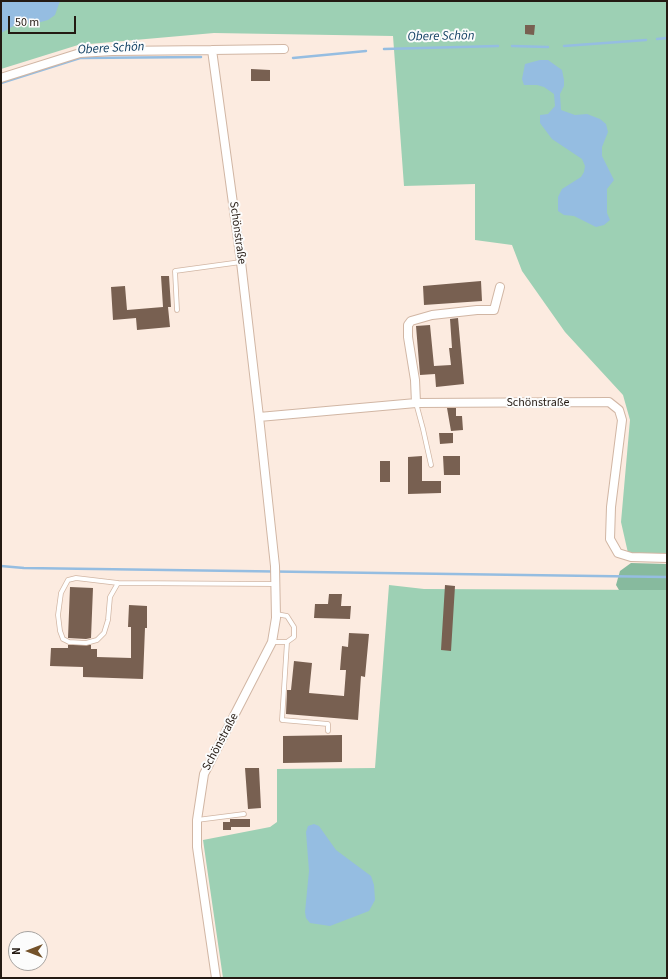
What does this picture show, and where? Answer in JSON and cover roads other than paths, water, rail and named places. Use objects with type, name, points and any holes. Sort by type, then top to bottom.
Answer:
[{"type":"street","points":[[1,78],[80,53],[112,51],[284,49]]},
{"type":"street","name":"Schönstraße","points":[[212,50],[241,262],[259,417],[274,566],[276,614],[272,642],[204,774],[197,820],[198,847],[216,978]]},
{"type":"street","points":[[416,403],[415,380],[408,338],[408,325],[410,321],[432,315],[477,310],[494,310],[500,287]]},
{"type":"street","name":"Schönstraße","points":[[259,417],[416,403],[609,402],[619,410],[622,420],[611,506],[610,539],[618,553],[631,557],[667,558]]},
{"type":"lane","points":[[177,310],[175,271],[241,262]]},
{"type":"lane","points":[[416,403],[431,466]]},
{"type":"lane","points":[[118,583],[110,597],[108,620],[104,633],[97,640],[86,642],[69,642],[63,639],[60,631],[58,616],[61,593],[68,580],[76,578],[118,583],[275,580]]},
{"type":"lane","points":[[272,642],[287,642],[294,637],[294,627],[287,616],[276,614]]},
{"type":"lane","points":[[287,642],[282,720],[328,724],[328,732]]},
{"type":"lane","points":[[197,820],[244,814]]},
{"type":"water","points":[[1,1],[60,1],[55,15],[48,20],[37,23],[17,24],[1,33]]},
{"type":"water","points":[[540,60],[548,60],[562,70],[564,86],[560,94],[561,110],[575,115],[587,114],[600,119],[606,124],[608,132],[602,147],[602,156],[614,180],[607,189],[607,213],[610,220],[604,225],[596,227],[574,216],[564,215],[558,211],[558,197],[562,189],[581,177],[585,166],[582,159],[552,139],[540,123],[540,115],[548,114],[555,106],[554,94],[544,87],[537,85],[524,85],[522,79],[525,64]]},
{"type":"water","points":[[314,824],[319,826],[336,850],[371,876],[374,885],[375,900],[369,911],[330,926],[310,923],[306,918],[305,912],[309,871],[306,832],[308,826]]},
{"type":"waterway","name":"Obere Schön","points":[[657,39],[667,38]]},
{"type":"waterway","name":"Obere Schön","points":[[564,46],[646,40]]},
{"type":"waterway","name":"Obere Schön","points":[[384,49],[498,46]]},
{"type":"waterway","name":"Obere Schön","points":[[512,46],[548,47]]},
{"type":"waterway","name":"Obere Schön","points":[[293,58],[366,51]]},
{"type":"waterway","name":"Obere Schön","points":[[1,83],[80,58],[201,57]]},
{"type":"waterway","points":[[1,566],[24,568],[667,577]]}]
